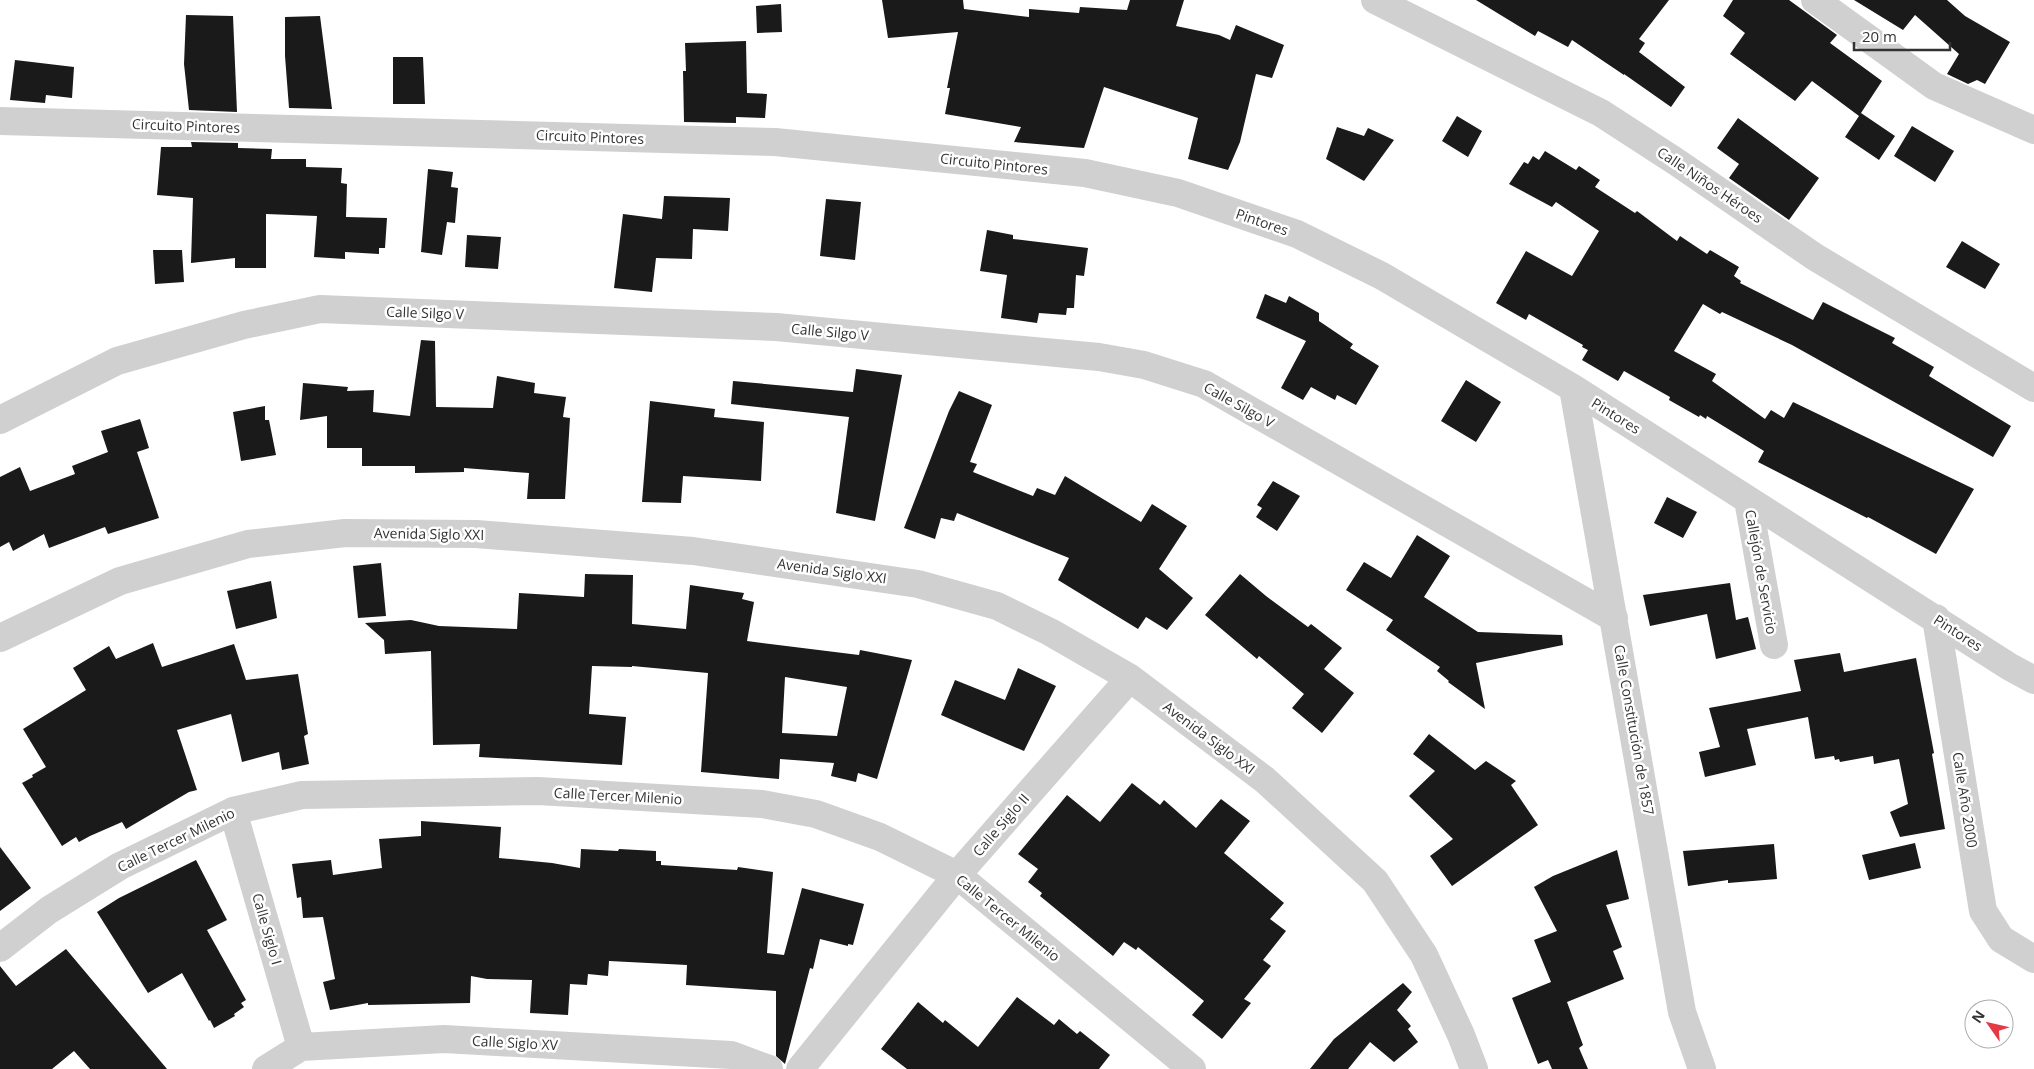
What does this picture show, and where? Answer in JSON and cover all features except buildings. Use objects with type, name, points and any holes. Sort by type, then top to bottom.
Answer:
[{"type":"street","name":"Calle Niños Héroes","points":[[1375,0],[1600,113],[1675,161],[1815,257],[2034,388]]},
{"type":"street","points":[[1816,0],[1934,86],[2034,130]]},
{"type":"street","name":"Circuito Pintores","points":[[0,121],[775,142],[1084,173],[1178,193]]},
{"type":"street","name":"Pintores","points":[[1178,193],[1297,234],[1382,276],[1572,388],[1936,618],[2010,667],[2034,680]]},
{"type":"street","name":"Calle Silgo V","points":[[0,420],[117,361],[244,325],[320,309],[776,327],[1099,358],[1144,365],[1204,384],[1614,618]]},
{"type":"street","name":"Calle Constitución de 1857","points":[[1572,388],[1682,1012],[1702,1069]]},
{"type":"street","name":"Callejón de Servicio","points":[[1748,500],[1774,644]]},
{"type":"street","name":"Avenida Siglo XXI","points":[[0,638],[120,581],[248,544],[345,533],[476,534],[693,552],[918,584],[997,606],[1050,632],[1130,678],[1266,780],[1375,881],[1424,955],[1461,1035],[1474,1069]]},
{"type":"street","name":"Calle Año 2000","points":[[1936,618],[1983,911],[2001,939],[2034,959]]},
{"type":"street","name":"Calle Siglo II","points":[[800,1069],[956,875],[1130,678]]},
{"type":"street","name":"Calle Tercer Milenio","points":[[0,948],[49,910],[120,866],[233,811],[302,795],[538,791],[762,804],[816,814],[880,837],[956,875],[1192,1069]]},
{"type":"street","name":"Calle Siglo I","points":[[233,811],[300,1047]]},
{"type":"street","name":"Calle Siglo XV","points":[[266,1069],[300,1047],[444,1039],[731,1055],[769,1069]]}]
